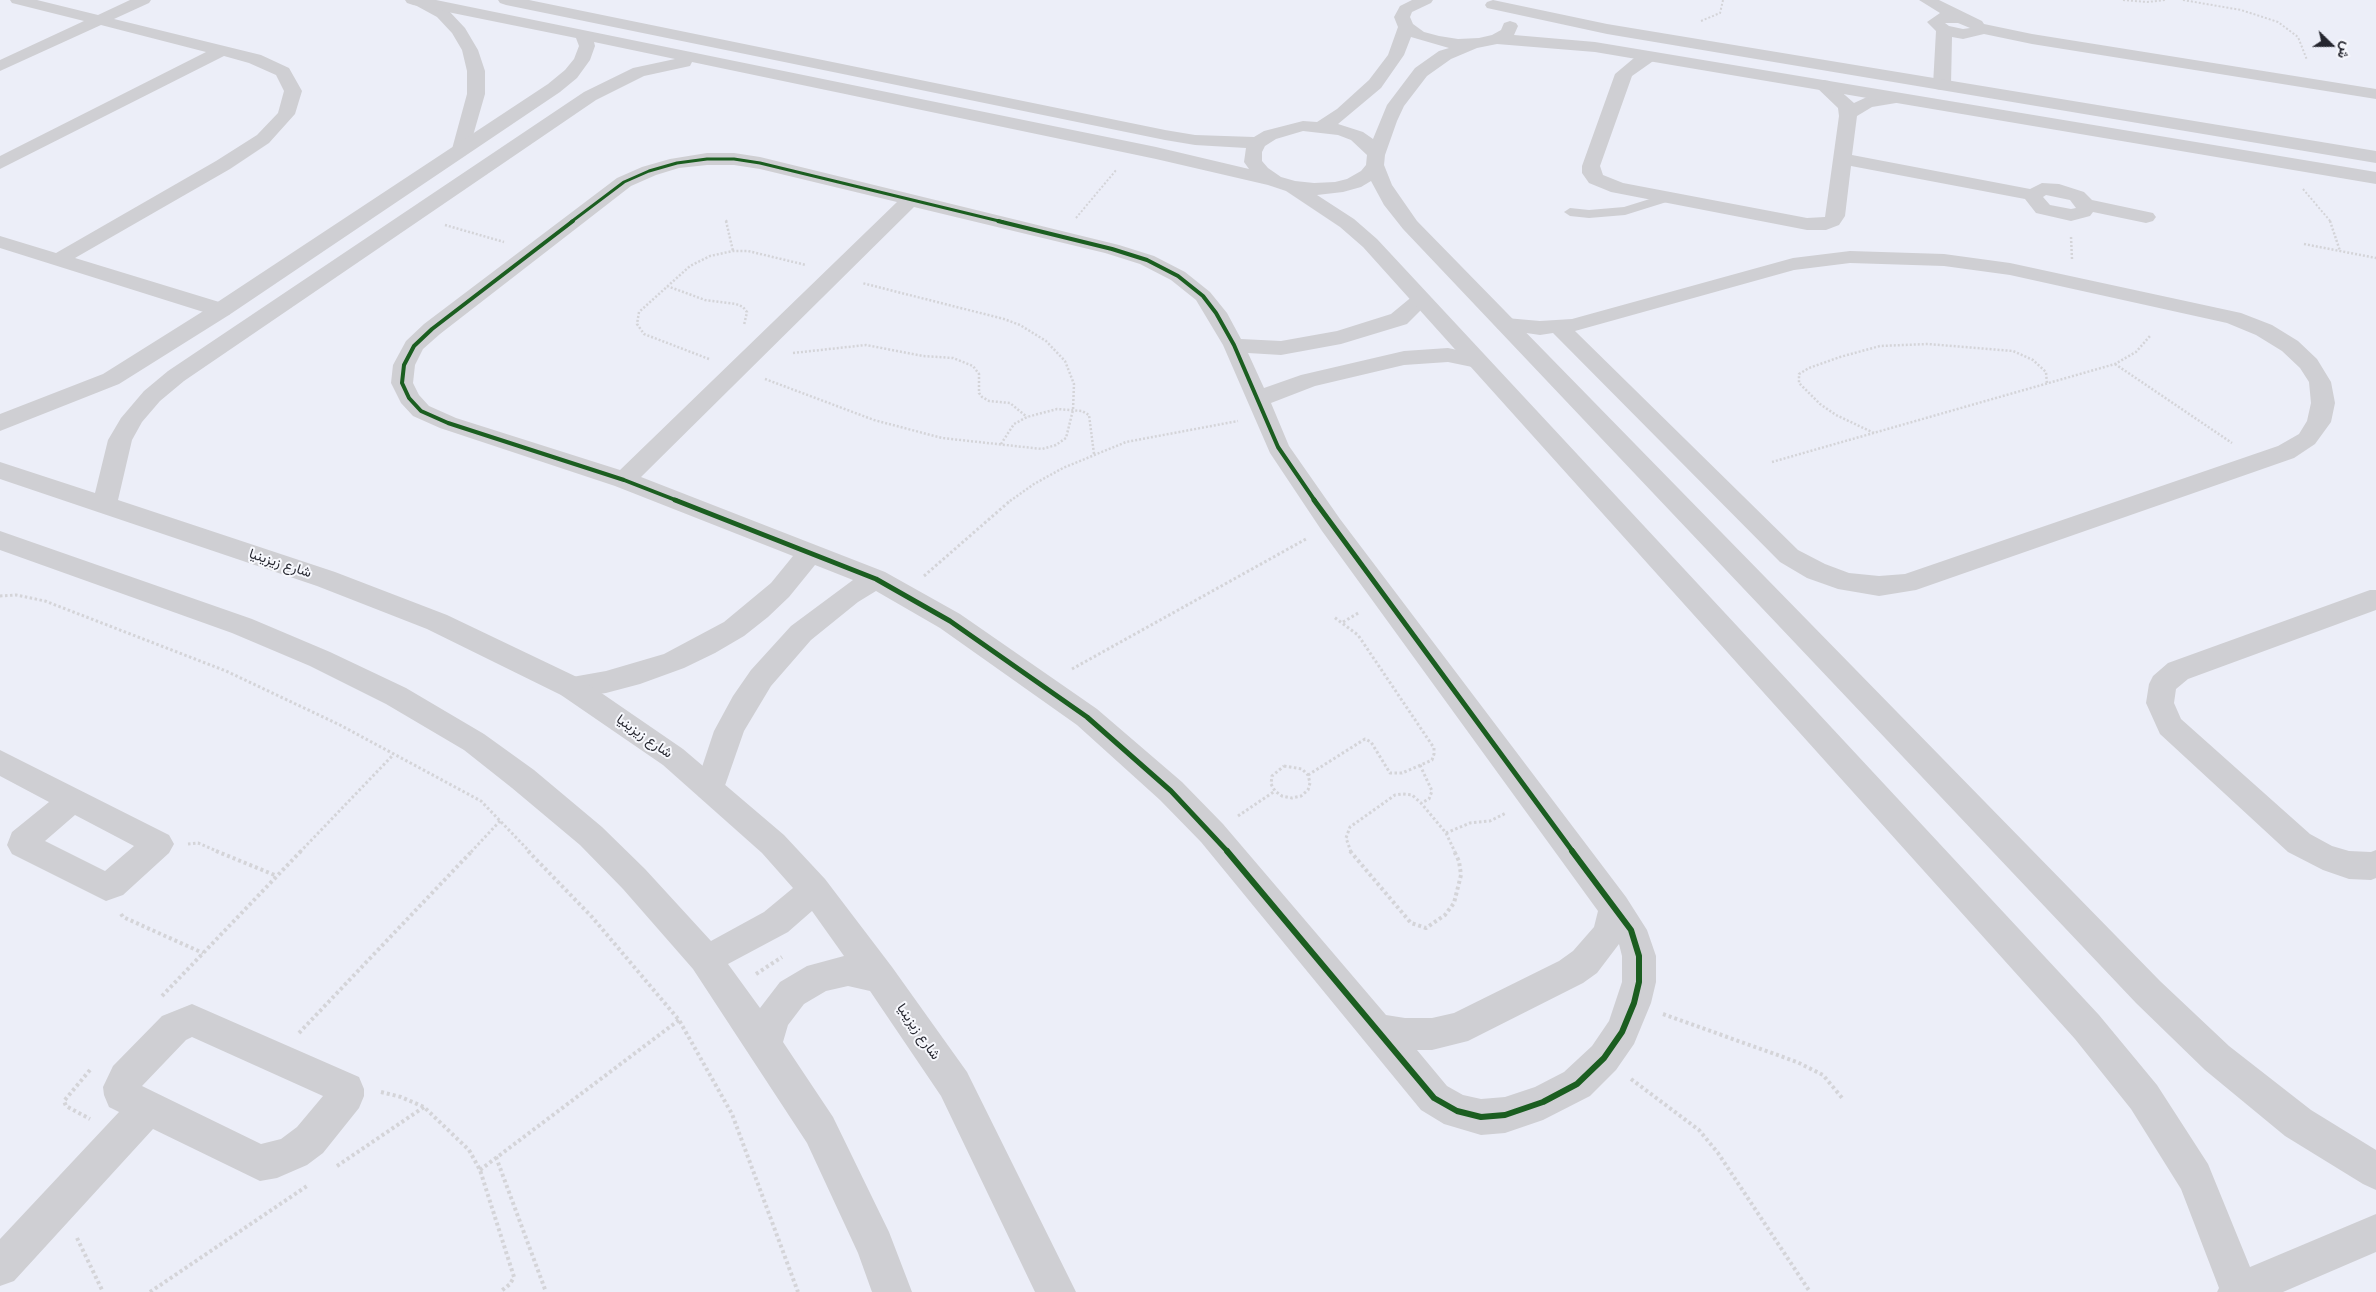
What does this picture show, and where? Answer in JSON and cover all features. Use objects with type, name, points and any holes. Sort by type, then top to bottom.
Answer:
[{"type":"street","points":[[18,0],[256,60],[283,72],[293,91],[286,114],[263,139],[223,165],[59,259]]},
{"type":"street","points":[[0,66],[143,0]]},
{"type":"street","points":[[506,0],[1195,140],[1258,142],[1285,129],[1322,127],[1341,130],[1357,136],[1369,145],[1386,191],[1410,225],[2148,992],[2217,1058],[2298,1123],[2376,1171]]},
{"type":"street","points":[[1425,0],[1405,4],[1402,17],[1406,27],[1418,35],[1437,41],[1479,44]]},
{"type":"street","points":[[1913,0],[1917,8],[1940,26],[1962,34],[1977,32],[1978,28]]},
{"type":"street","points":[[1927,0],[1961,18]]},
{"type":"street","points":[[417,1],[1156,153],[1283,184],[1314,189],[1336,188],[1368,175],[1376,160],[1388,121],[1396,105],[1422,72],[1445,55],[1497,39],[1508,32],[1511,22],[1506,13],[1485,2]]},
{"type":"street","points":[[417,1],[443,14],[459,31],[470,50],[476,71],[476,94],[461,148]]},
{"type":"street","points":[[1485,2],[1607,29],[2376,157]]},
{"type":"street","points":[[1942,85],[1940,26],[1943,17],[1961,18],[1969,20],[1978,28],[2059,44],[2376,94]]},
{"type":"street","points":[[1322,127],[1343,113],[1375,84],[1396,55],[1406,27]]},
{"type":"street","points":[[0,423],[111,379],[221,310],[461,148],[554,88],[582,60],[587,46],[583,36]]},
{"type":"street","points":[[1497,39],[1570,44],[1613,50],[2376,178]]},
{"type":"street","points":[[1613,50],[1623,67],[1624,74],[1591,166],[1591,173],[1596,179],[1606,184],[1807,224],[1826,224],[1832,221],[1835,216],[1843,159],[1848,114],[1847,106],[1841,99],[1823,86]]},
{"type":"street","points":[[0,163],[221,51]]},
{"type":"street","points":[[1624,74],[1640,62],[1651,57]]},
{"type":"street","points":[[104,505],[120,440],[133,418],[152,396],[176,376],[590,96],[639,72],[694,59]]},
{"type":"street","points":[[1848,114],[1866,102],[1896,98]]},
{"type":"street","points":[[1258,142],[1253,152],[1254,162],[1261,172],[1347,223],[1370,244],[2092,1034],[2144,1097],[2195,1177],[2239,1291],[2376,1233]]},
{"type":"street","points":[[734,159],[760,163],[1060,237],[1147,260],[1178,276],[1203,296],[1216,313],[1234,345],[1278,447],[1331,525],[1631,930],[1638,956],[1638,982],[1634,1003],[1622,1032],[1604,1058],[1577,1084],[1543,1102],[1505,1115],[1481,1117],[1457,1111],[1434,1098],[1379,1030],[1212,833],[1129,752],[1087,717],[997,652],[876,579],[624,480],[448,423],[421,411],[409,398],[402,382],[404,364],[414,346],[432,329],[624,182],[650,170],[697,160],[734,159]]},
{"type":"street","points":[[1843,159],[2033,195],[2037,204],[2043,209],[2061,214],[2083,212],[2086,205],[2146,217]]},
{"type":"street","points":[[624,480],[909,201]]},
{"type":"street","points":[[0,242],[221,310]]},
{"type":"street","points":[[1506,324],[1568,329],[1793,264],[1821,260],[1912,257],[2010,269],[2233,318],[2264,330],[2290,346],[2309,364],[2320,382],[2323,403],[2319,422],[2306,438],[2286,452],[1907,582],[1878,586],[1848,582],[1816,571],[1789,556],[1568,329]]},
{"type":"street","points":[[1234,345],[1280,348],[1341,337],[1399,319],[1408,313],[1421,299]]},
{"type":"street","points":[[1541,361],[1547,351],[1568,329]]},
{"type":"street","points":[[1261,408],[1282,389],[1360,367],[1418,355],[1448,355],[1478,361]]},
{"type":"street","name":"شارع زيزينيا","points":[[0,470],[326,579],[427,618],[571,687],[634,728],[710,788],[773,844],[814,890],[880,978],[954,1084],[1056,1292]]},
{"type":"street","points":[[0,540],[242,626],[320,659],[396,696],[474,742],[523,779],[591,836],[634,879],[705,958],[765,1045],[820,1130],[875,1246],[892,1292]]},
{"type":"street","points":[[571,687],[606,682],[640,673],[674,661],[705,646],[734,629],[759,610],[780,590],[810,552]]},
{"type":"street","points":[[710,788],[729,731],[743,704],[760,678],[801,633],[843,600],[876,579]]},
{"type":"street","points":[[2376,600],[2370,600],[2178,671],[2163,684],[2160,703],[2170,726],[2299,843],[2323,857],[2349,866],[2371,866],[2376,864]]},
{"type":"street","points":[[0,762],[72,800]]},
{"type":"street","points":[[705,958],[730,948],[776,922],[814,890]]},
{"type":"street","points":[[1379,1030],[1405,1034],[1432,1034],[1456,1028],[1479,1019],[1571,972],[1585,962],[1606,937],[1612,923],[1615,907]]},
{"type":"street","points":[[765,1045],[773,1017],[792,993],[819,977],[848,971],[880,978]]},
{"type":"street","points":[[197,1020],[346,1090],[345,1099],[310,1140],[286,1156],[260,1163],[122,1095],[120,1091],[123,1083],[174,1028],[186,1021],[197,1020]]},
{"type":"street","points":[[0,1267],[148,1108]]},
{"type":"lane","points":[[1570,212],[1589,214],[1625,211],[1669,197]]},
{"type":"path","points":[[1696,23],[1720,13],[1723,0]]},
{"type":"path","points":[[2123,0],[2146,2],[2166,0]]},
{"type":"path","points":[[2183,0],[2241,10],[2287,27],[2298,37],[2316,84]]},
{"type":"path","points":[[1060,237],[1120,165]]},
{"type":"path","points":[[2304,186],[2302,191],[2330,220],[2340,251]]},
{"type":"path","points":[[726,220],[733,252]]},
{"type":"path","points":[[443,224],[533,251]]},
{"type":"path","points":[[2304,244],[2376,258]]},
{"type":"path","points":[[667,286],[705,300],[736,304],[744,307],[746,312],[743,327],[751,356],[874,420],[942,438],[1042,449],[1056,445],[1066,438],[1073,410],[1075,397],[1071,372],[1056,350],[1034,332],[996,317],[762,254],[733,252],[710,256],[690,266],[667,286],[639,312],[637,324],[644,334],[751,356],[810,352],[866,345],[923,356],[952,358],[973,366],[979,374],[979,392],[982,398],[1010,404],[1027,417]]},
{"type":"path","points":[[1772,462],[2114,364],[2136,352],[2150,336]]},
{"type":"path","points":[[1874,433],[1820,404],[1798,383],[1800,374],[1809,368],[1840,357],[1880,346],[1928,344],[2013,351],[2033,360],[2046,372],[2047,384]]},
{"type":"path","points":[[2114,364],[2260,462]]},
{"type":"path","points":[[903,594],[1007,503],[1041,480],[1094,454],[1126,442],[1261,408]]},
{"type":"path","points":[[1001,444],[1014,424],[1027,417],[1058,409],[1073,410],[1082,411],[1089,415],[1094,454]]},
{"type":"path","points":[[1043,685],[1331,525]]},
{"type":"path","points":[[0,596],[16,596],[45,601],[226,671],[340,725],[481,801],[592,917],[679,1020],[732,1114],[798,1292]]},
{"type":"path","points":[[1308,775],[1365,738],[1371,742],[1390,773],[1396,774],[1432,760],[1434,748],[1358,635],[1334,617]]},
{"type":"path","points":[[156,1002],[393,755]]},
{"type":"path","points":[[1420,765],[1432,791],[1430,799],[1421,803]]},
{"type":"path","points":[[1284,766],[1302,769],[1308,775],[1310,783],[1308,790],[1302,796],[1292,798],[1282,796],[1276,791],[1272,784],[1272,776],[1284,766]]},
{"type":"path","points":[[1212,833],[1276,791]]},
{"type":"path","points":[[1395,795],[1412,795],[1446,833],[1459,860],[1461,875],[1459,890],[1454,903],[1445,915],[1426,928],[1418,927],[1411,923],[1349,849],[1346,838],[1350,827],[1357,820],[1395,795]]},
{"type":"path","points":[[1446,833],[1470,823],[1490,820],[1535,799]]},
{"type":"path","points":[[276,1057],[500,821]]},
{"type":"path","points":[[184,847],[190,843],[198,843],[277,876]]},
{"type":"path","points":[[121,910],[123,917],[203,953]]},
{"type":"path","points":[[1634,1003],[1797,1062],[1823,1076],[1842,1099]]},
{"type":"path","points":[[480,1170],[679,1020]]},
{"type":"path","points":[[1604,1058],[1677,1112],[1712,1145],[1810,1292]]},
{"type":"path","points":[[95,1066],[65,1097],[64,1104],[121,1137]]},
{"type":"path","points":[[346,1090],[375,1091],[400,1097],[424,1108],[469,1150],[480,1170],[514,1277],[510,1284],[500,1292]]},
{"type":"path","points":[[332,1169],[424,1108]]},
{"type":"path","points":[[496,1157],[546,1292]]},
{"type":"path","points":[[150,1292],[316,1180]]},
{"type":"path","points":[[60,1202],[103,1292]]},
{"type":"cycle path","points":[[707,159],[734,159],[760,163],[1112,249],[1147,260],[1178,276],[1203,296],[1216,313],[1234,345],[1278,447],[1331,525],[1631,930],[1639,956],[1639,982],[1634,1003],[1622,1032],[1604,1058],[1577,1084],[1543,1102],[1505,1115],[1481,1117],[1457,1111],[1434,1098],[1212,833],[1171,791],[1087,717],[997,652],[950,621],[876,579],[624,480],[448,423],[421,411],[409,398],[402,383],[404,365],[414,346],[432,329],[624,182],[649,171],[677,163],[707,159]]}]
